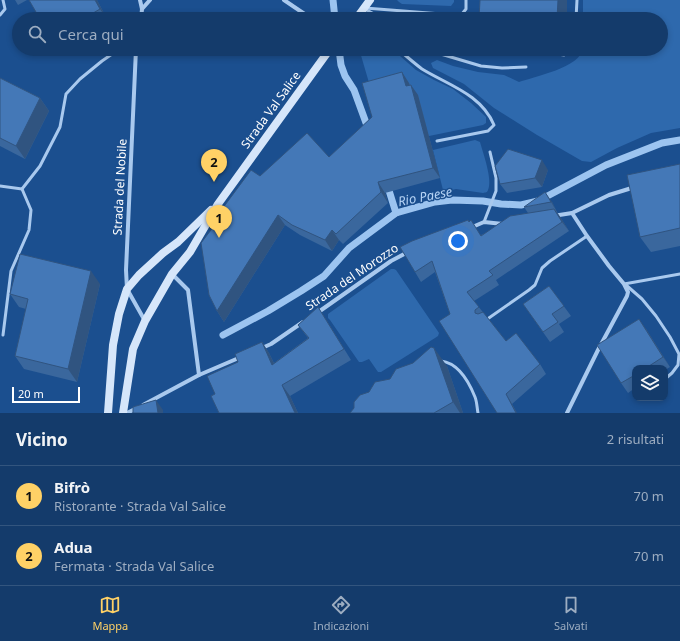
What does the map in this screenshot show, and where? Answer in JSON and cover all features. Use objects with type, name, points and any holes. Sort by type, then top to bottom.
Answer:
[{"type":"street","points":[[140,0],[142,12]]},
{"type":"street","points":[[142,9],[150,0]]},
{"type":"street","points":[[284,0],[302,12]]},
{"type":"street","points":[[362,12],[370,0]]},
{"type":"street","name":"Strada del Nobile","points":[[136,56],[126,270],[127,289],[145,321]]},
{"type":"street","name":"Strada Val Salice","points":[[123,413],[134,349],[145,321],[172,274],[190,252],[218,204],[325,56]]},
{"type":"street","points":[[549,217],[572,213],[610,195],[637,186]]},
{"type":"street","name":"Strada Val Salice","points":[[127,289],[139,275],[163,253],[178,242],[218,204]]},
{"type":"street","points":[[567,413],[628,292],[624,284],[587,236],[572,213]]},
{"type":"street","points":[[468,229],[484,222],[504,224],[511,223]]},
{"type":"street","name":"Strada del Morozzo","points":[[310,317],[391,261],[411,251]]},
{"type":"street","points":[[172,274],[188,290],[199,375]]},
{"type":"street","points":[[108,413],[113,345],[119,314],[127,289]]},
{"type":"street","name":"Strada del Morozzo","points":[[259,350],[272,344],[304,322]]},
{"type":"street","points":[[127,413],[199,375],[246,355]]},
{"type":"lane","points":[[0,15],[6,9],[3,0]]},
{"type":"lane","points":[[464,12],[466,9],[466,0]]},
{"type":"lane","points":[[576,12],[577,0]]},
{"type":"lane","points":[[364,8],[415,12]]},
{"type":"lane","points":[[364,8],[371,12]]},
{"type":"lane","points":[[22,189],[40,166],[60,126],[66,94],[80,79],[109,56]]},
{"type":"lane","points":[[407,56],[422,68],[474,98],[490,117],[494,125],[488,131],[437,141]]},
{"type":"lane","points":[[447,56],[481,66],[502,68],[526,67]]},
{"type":"lane","points":[[484,222],[496,190],[496,178],[490,152]]},
{"type":"lane","points":[[0,186],[22,189]]},
{"type":"lane","points":[[3,334],[11,272],[29,230],[31,210],[22,189]]},
{"type":"lane","points":[[484,321],[535,285],[542,268],[587,236]]},
{"type":"lane","points":[[624,284],[680,274]]},
{"type":"lane","points":[[624,284],[642,299],[670,337],[678,354],[678,365],[668,376]]},
{"type":"lane","points":[[438,361],[444,361],[456,367],[466,379],[475,398],[478,413]]},
{"type":"shaded area","points":[[397,0],[454,0],[454,2],[451,6],[402,4]]},
{"type":"shaded area","points":[[583,0],[680,0],[680,128],[651,133],[617,148],[591,162],[582,161],[494,108],[464,84],[433,68],[431,63],[437,60],[453,66],[478,72],[504,75],[519,82],[566,66],[579,56],[668,56],[668,12],[583,12]]},
{"type":"shaded area","points":[[361,56],[400,56],[416,70],[453,89],[471,103],[486,117],[486,123],[483,125],[429,136],[372,93]]},
{"type":"shaded area","points":[[475,140],[480,142],[487,166],[489,186],[487,192],[483,193],[456,189],[447,191],[443,190],[433,150]]},
{"type":"shaded area","points":[[391,269],[396,270],[439,333],[435,338],[381,372],[378,372],[369,359],[359,362],[328,318],[328,314]]},
{"type":"building","points":[[29,0],[95,0],[100,9],[95,12],[36,12]]},
{"type":"building","points":[[480,0],[558,0],[557,12],[479,12]]},
{"type":"building","points":[[402,72],[406,86],[411,85],[433,168],[378,182],[381,192],[336,234],[332,230],[325,240],[292,225],[278,215],[217,311],[209,295],[201,243],[214,226],[211,224],[251,170],[260,176],[307,133],[329,157],[372,117],[362,83]]},
{"type":"building","points":[[0,78],[40,98],[16,146],[0,138]]},
{"type":"building","points":[[508,149],[542,160],[535,178],[500,184],[495,166]]},
{"type":"building","points":[[680,164],[680,228],[640,237],[627,175]]},
{"type":"building","points":[[545,192],[551,202],[524,207]]},
{"type":"building","points":[[554,209],[562,222],[489,271],[493,275],[467,292],[479,307],[475,310],[475,313],[478,314],[483,312],[506,341],[516,333],[540,364],[506,394],[516,413],[497,413],[439,321],[450,314],[432,261],[415,272],[400,247],[468,220],[469,222],[471,220],[481,236],[510,216]]},
{"type":"building","points":[[20,254],[91,271],[68,369],[15,356],[28,299],[10,294]]},
{"type":"building","points":[[549,286],[564,306],[552,314],[558,322],[543,332],[523,304]]},
{"type":"building","points":[[318,307],[344,349],[282,385],[295,413],[219,413],[211,396],[215,394],[207,376],[238,362],[235,354],[262,342],[272,365],[309,338],[298,325]]},
{"type":"building","points":[[639,319],[663,357],[651,365],[632,365],[632,377],[621,383],[597,345]]},
{"type":"building","points":[[431,347],[434,348],[453,402],[434,413],[350,413],[354,408],[354,402],[360,395],[369,392],[375,382],[390,379],[396,369],[413,363]]},
{"type":"building","points":[[156,400],[158,413],[133,413],[133,407]]},
{"type":"waterway","points":[[333,0],[334,12]]},
{"type":"waterway","points":[[340,56],[345,76],[354,90],[369,131]]},
{"type":"waterway","name":"Rio Paese","points":[[223,335],[268,311],[324,276],[349,248],[396,213],[435,202],[452,200],[483,201],[521,205],[538,201],[606,165],[662,143],[680,140]]},
{"type":"waterway","points":[[387,184],[396,213]]},
{"type":"place","name":"Adua","points":[[214,182]]},
{"type":"place","name":"Bifrò","points":[[219,238]]}]
